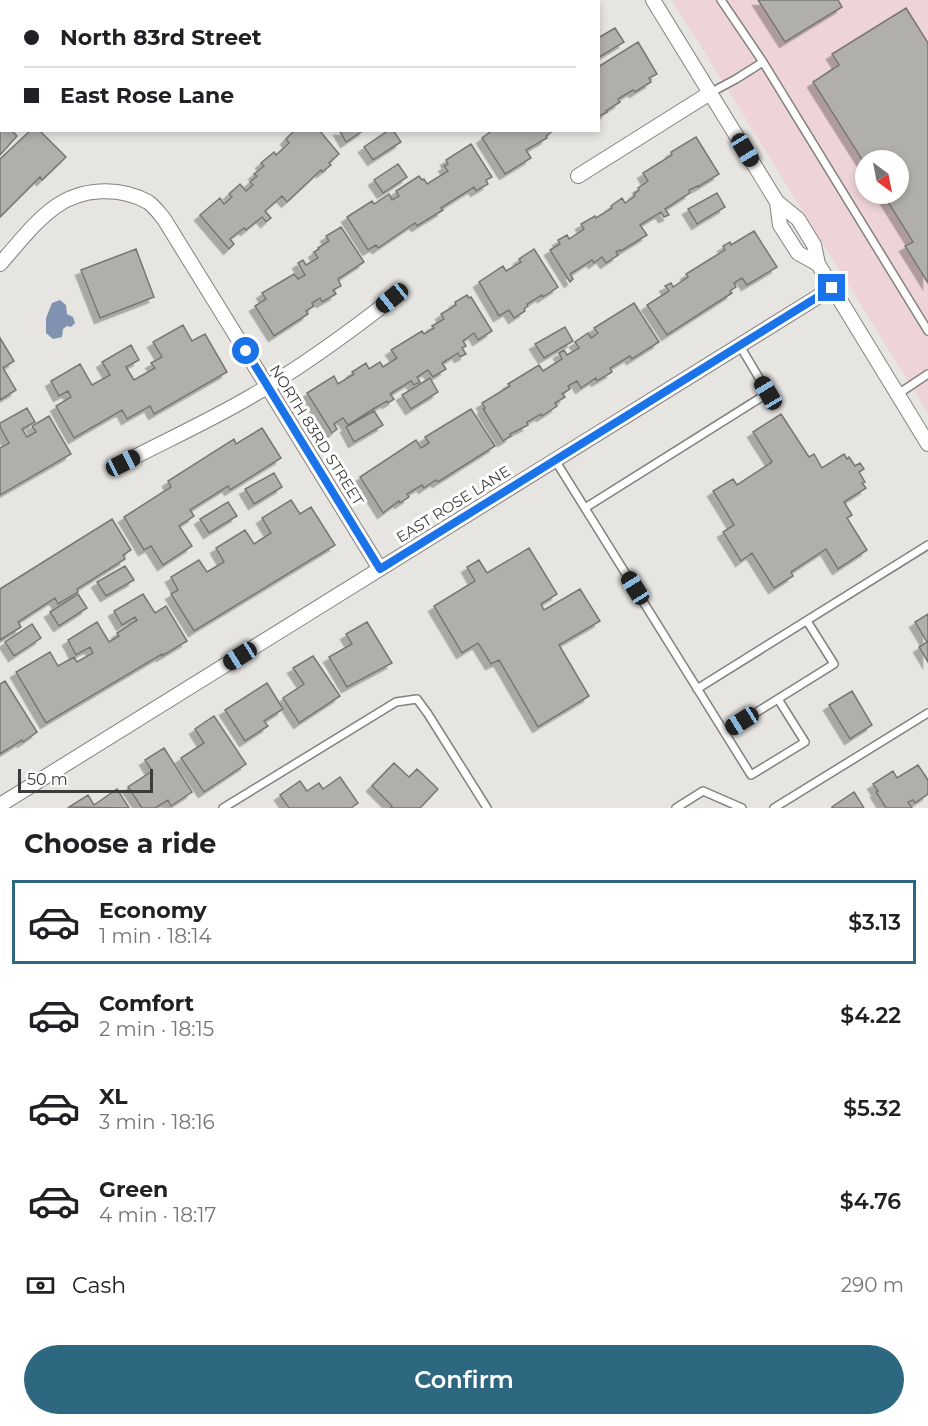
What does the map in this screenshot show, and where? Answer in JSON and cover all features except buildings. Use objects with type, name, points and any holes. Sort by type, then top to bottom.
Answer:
[{"type":"street","points":[[653,0],[777,202],[798,219],[814,245],[818,264],[928,444]]},
{"type":"street","points":[[578,176],[710,93]]},
{"type":"street","name":"NORTH 83RD STREET","points":[[0,264],[41,219],[72,196],[110,190],[130,194],[150,203],[164,219],[380,569]]},
{"type":"street","name":"EAST ROSE LANE","points":[[0,805],[832,288]]},
{"type":"street","points":[[123,463],[249,398],[366,319],[398,294]]},
{"type":"lane","points":[[721,0],[763,62],[928,331]]},
{"type":"lane","points":[[710,93],[763,62]]},
{"type":"lane","points":[[585,508],[768,393],[740,346]]},
{"type":"lane","points":[[898,394],[928,374]]},
{"type":"lane","points":[[555,460],[752,776],[805,742],[778,699]]},
{"type":"lane","points":[[697,689],[928,545]]},
{"type":"lane","points":[[724,732],[834,664],[807,621]]},
{"type":"lane","points":[[223,808],[396,702],[417,699],[487,808]]},
{"type":"lane","points":[[774,808],[928,713]]},
{"type":"lane","points":[[676,808],[703,791],[742,808]]},
{"type":"shaded area","points":[[672,0],[928,0],[928,413]]},
{"type":"water","points":[[60,300],[66,305],[67,314],[73,317],[75,323],[63,329],[62,337],[53,339],[46,333],[46,318],[52,303]]},
{"type":"route","points":[[246,351],[380,569],[832,288]]}]
